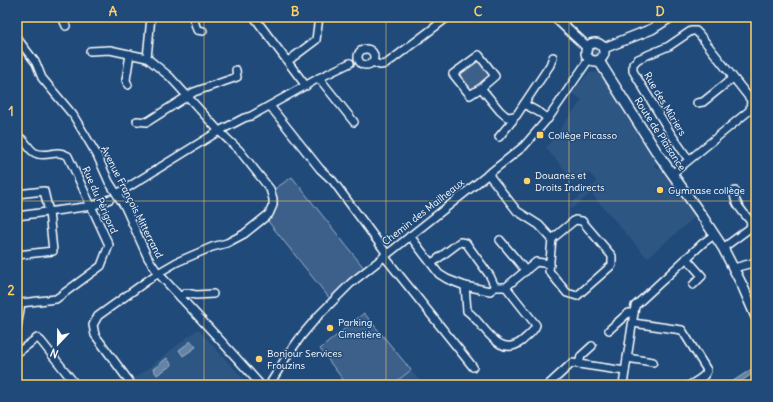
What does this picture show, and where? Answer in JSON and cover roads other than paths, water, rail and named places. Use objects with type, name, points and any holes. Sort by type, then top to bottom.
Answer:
[{"type":"main road","points":[[555,17],[586,44],[597,43],[603,58]]},
{"type":"main road","points":[[586,44],[586,55],[589,59],[593,61],[603,58],[671,17]]},
{"type":"main road","name":"Route de Plaisance","points":[[603,58],[656,151],[723,248],[751,303],[756,317]]},
{"type":"street","points":[[62,17],[66,26]]},
{"type":"street","points":[[147,58],[151,17]]},
{"type":"street","points":[[193,17],[197,30],[203,31]]},
{"type":"street","points":[[254,17],[306,86]]},
{"type":"street","points":[[288,61],[316,40],[319,17]]},
{"type":"street","points":[[372,62],[376,64],[386,64],[448,17]]},
{"type":"street","name":"Rue des Mûriers","points":[[672,174],[750,110],[751,100],[696,31],[691,31],[669,46],[638,59],[633,64],[633,71],[671,134],[689,160]]},
{"type":"street","name":"Avenue François Mitterrand","points":[[17,38],[36,63],[42,78],[73,115],[97,155],[109,182],[125,207],[148,258],[158,273],[258,384]]},
{"type":"street","points":[[90,50],[110,50],[147,58],[170,77],[219,131],[239,150],[270,189],[273,199],[271,210],[265,218],[244,234],[228,243],[212,247],[177,262],[158,273],[98,316],[93,325],[95,335],[132,385]]},
{"type":"street","points":[[128,85],[126,80],[130,54]]},
{"type":"street","points":[[479,55],[495,76],[481,88],[470,95],[454,74],[479,55]]},
{"type":"street","points":[[499,136],[513,120],[514,116],[516,116],[550,65],[553,57]]},
{"type":"street","name":"Chemin des Mailheaux","points":[[273,383],[289,353],[319,315],[351,283],[524,146],[548,119],[589,59]]},
{"type":"street","points":[[117,194],[219,131],[270,106],[319,78],[350,63]]},
{"type":"street","points":[[137,121],[147,122],[194,92],[237,77],[236,70]]},
{"type":"street","points":[[319,78],[354,122]]},
{"type":"street","points":[[697,103],[703,102],[733,78]]},
{"type":"street","points":[[481,88],[500,111],[507,117],[514,116]]},
{"type":"street","points":[[524,104],[548,119]]},
{"type":"street","points":[[270,106],[320,169],[333,181],[386,255],[473,368]]},
{"type":"street","name":"Rue du Périgord","points":[[17,136],[24,140],[32,152],[39,155],[62,152],[68,156],[109,245],[101,266],[56,299],[19,303]]},
{"type":"street","points":[[488,174],[518,211],[539,225],[552,239]]},
{"type":"street","points":[[17,194],[44,191],[49,212],[53,251],[17,255]]},
{"type":"street","points":[[723,248],[750,228],[751,222],[735,200],[733,195],[735,192]]},
{"type":"street","points":[[17,216],[92,206],[110,199]]},
{"type":"street","points":[[575,220],[582,221],[612,256],[612,265],[576,296],[568,294],[549,271],[552,239],[575,220]]},
{"type":"street","points":[[623,385],[635,306],[686,258],[714,235]]},
{"type":"street","points":[[410,236],[439,274],[464,286],[490,291],[495,287],[506,287],[536,262],[550,264]]},
{"type":"street","points":[[500,240],[526,271]]},
{"type":"street","points":[[432,263],[460,242],[466,243],[490,276],[495,287]]},
{"type":"street","points":[[686,258],[704,275],[693,285]]},
{"type":"street","points":[[734,268],[756,262]]},
{"type":"street","points":[[464,286],[467,311],[494,341],[501,346],[508,347],[515,346],[535,330],[536,325],[506,287]]},
{"type":"street","points":[[180,297],[186,293],[196,295],[213,294]]},
{"type":"street","points":[[17,328],[19,303]]},
{"type":"street","points":[[609,330],[628,314],[634,313]]},
{"type":"street","points":[[633,323],[682,330],[707,370],[707,373],[704,376],[690,385]]},
{"type":"street","points":[[17,353],[37,338],[76,385]]},
{"type":"street","points":[[579,364],[581,356],[592,346]]},
{"type":"street","points":[[627,358],[653,362]]},
{"type":"street","points":[[548,385],[572,363],[625,371]]},
{"type":"street","points":[[258,384],[265,380],[273,383]]},
{"type":"place","name":"Collège Picasso","points":[[540,135]]},
{"type":"place","name":"Douanes et Droits Indirects","points":[[527,181]]},
{"type":"place","name":"Gymnase collège","points":[[660,190]]},
{"type":"place","name":"Parking Cimetière","points":[[330,328]]},
{"type":"place","name":"Bonjour Services Frouzins","points":[[259,359]]}]
